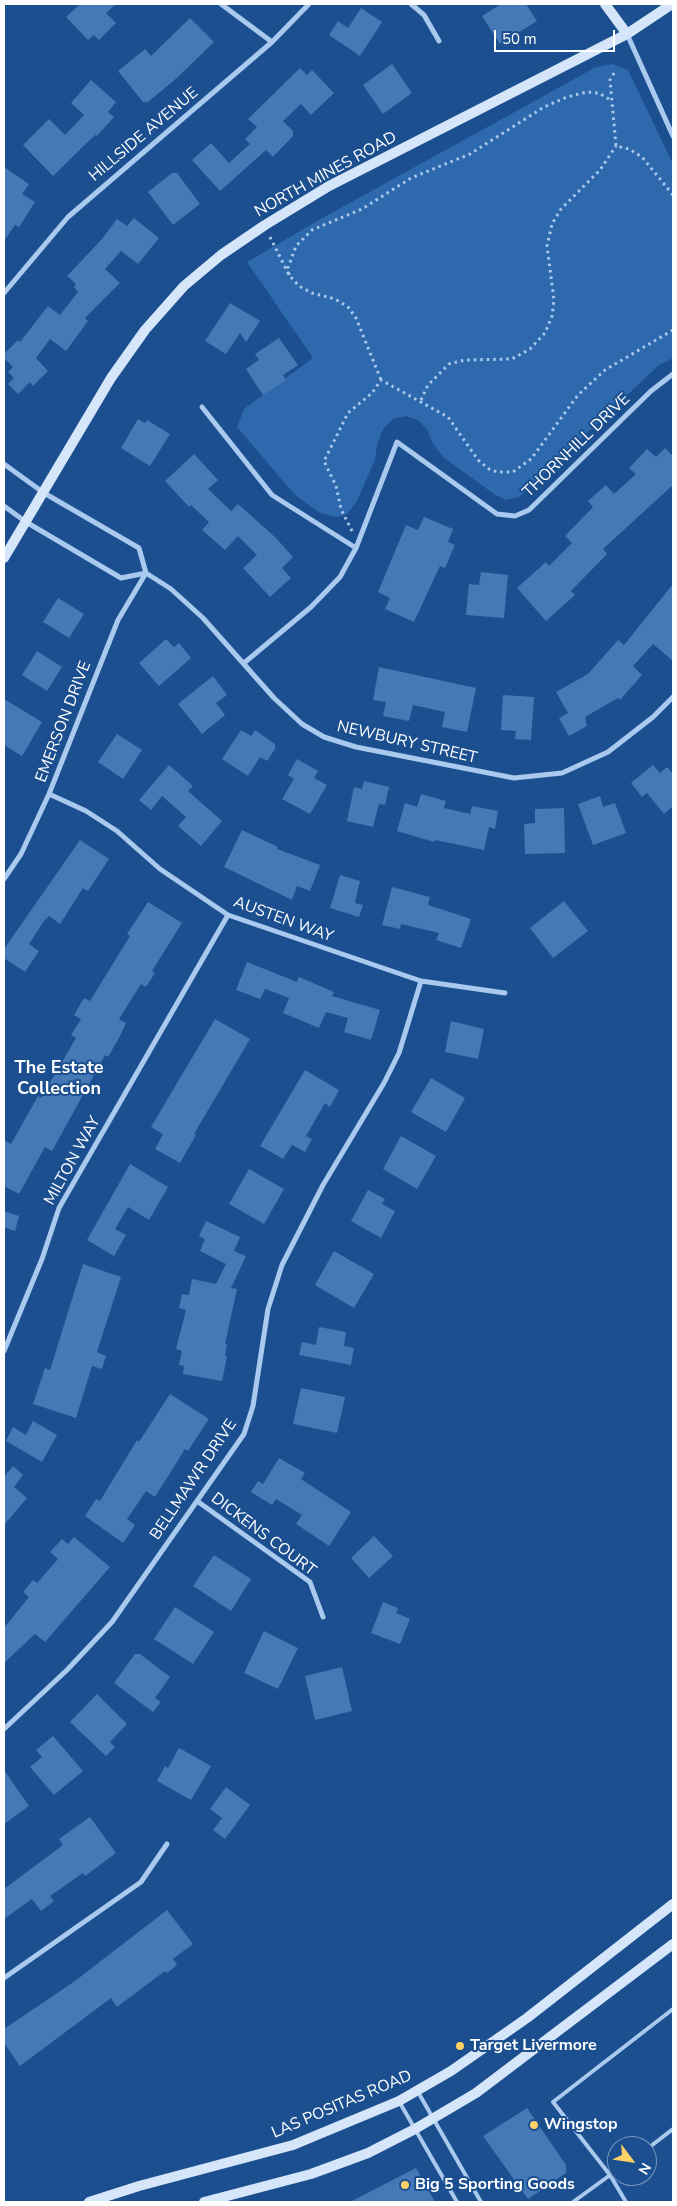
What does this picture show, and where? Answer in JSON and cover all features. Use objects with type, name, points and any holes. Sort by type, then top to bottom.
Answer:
[{"type":"main road","points":[[605,4],[627,34]]},
{"type":"main road","name":"NORTH MINES ROAD","points":[[4,558],[111,378],[145,330],[184,286],[221,255],[264,225],[329,186],[627,34],[672,4]]},
{"type":"main road","name":"LAS POSITAS ROAD","points":[[89,2202],[140,2186],[293,2145],[399,2101],[452,2071],[527,2018],[673,1904]]},
{"type":"main road","points":[[204,2202],[311,2174],[368,2153],[415,2129],[476,2093],[673,1944]]},
{"type":"street","points":[[221,4],[272,42]]},
{"type":"street","name":"HILLSIDE AVENUE","points":[[4,293],[68,216],[272,42],[309,4]]},
{"type":"street","points":[[411,4],[424,15],[438,41]]},
{"type":"street","points":[[627,34],[673,136]]},
{"type":"street","name":"THORNHILL DRIVE","points":[[244,663],[311,607],[340,577],[357,545],[397,442],[497,514],[514,516],[529,510],[651,391],[673,374]]},
{"type":"street","points":[[202,407],[272,495],[357,545]]},
{"type":"street","points":[[4,464],[44,493],[140,548],[146,573],[121,578],[26,522],[4,506]]},
{"type":"street","name":"NEWBURY STREET","points":[[146,573],[171,589],[197,612],[274,698],[302,724],[324,738],[356,747],[514,778],[562,773],[608,752],[653,716],[673,697]]},
{"type":"street","name":"EMERSON DRIVE","points":[[4,879],[21,854],[48,794],[118,620],[146,573]]},
{"type":"street","name":"AUSTEN WAY","points":[[48,794],[86,810],[117,831],[160,869],[228,915],[421,981],[505,993]]},
{"type":"street","name":"MILTON WAY","points":[[4,1351],[42,1259],[59,1208],[228,915]]},
{"type":"street","name":"BELLMAWR DRIVE","points":[[4,1729],[67,1670],[112,1622],[244,1434],[253,1406],[268,1309],[282,1265],[323,1185],[384,1083],[399,1054],[421,981]]},
{"type":"street","name":"DICKENS COURT","points":[[197,1501],[310,1582],[323,1617]]},
{"type":"street","points":[[4,1978],[141,1882],[167,1844]]},
{"type":"lane","points":[[607,2171],[553,2102],[673,2009]]},
{"type":"lane","points":[[417,2091],[482,2202]]},
{"type":"lane","points":[[399,2101],[457,2202]]},
{"type":"lane","points":[[657,2141],[673,2129]]},
{"type":"lane","points":[[574,2202],[607,2177]]},
{"type":"lane","points":[[617,2186],[626,2202]]},
{"type":"path","points":[[421,400],[428,386],[449,364],[465,360],[512,359],[530,349],[545,333],[552,316],[554,300],[547,246],[552,224],[561,209],[600,170],[616,146],[610,80],[614,73]]},
{"type":"path","points":[[289,275],[288,268],[296,246],[312,230],[362,209],[411,178],[470,154],[544,107],[567,97],[587,92],[599,93],[612,102]]},
{"type":"path","points":[[616,146],[629,149],[642,158],[673,195]]},
{"type":"path","points":[[264,225],[289,275],[299,286],[312,293],[336,299],[348,308],[356,318],[382,380],[421,400],[448,417],[478,460],[489,469],[497,472],[513,472],[531,459],[578,395],[604,370],[673,330]]},
{"type":"path","points":[[357,545],[341,509],[336,486],[324,461],[348,413],[372,392],[382,380]]},
{"type":"shaded area","points":[[612,64],[628,70],[673,164],[673,358],[659,365],[519,497],[506,500],[494,494],[444,458],[433,444],[427,429],[418,420],[406,416],[393,419],[383,429],[377,445],[375,460],[357,501],[347,514],[337,517],[320,513],[294,494],[237,427],[244,409],[313,358],[247,262],[319,220],[596,67]]},
{"type":"building","points":[[80,4],[116,4],[106,13],[116,23],[99,40],[94,35],[88,40],[66,17]]},
{"type":"building","points":[[501,4],[526,4],[537,21],[500,44],[482,16]]},
{"type":"building","points":[[361,8],[382,22],[360,56],[329,35],[338,21],[348,28]]},
{"type":"building","points":[[190,18],[214,42],[178,77],[148,102],[143,102],[118,71],[145,49],[151,56]]},
{"type":"building","points":[[392,64],[412,93],[383,114],[363,85]]},
{"type":"building","points":[[300,68],[307,75],[312,70],[334,93],[311,115],[301,104],[283,121],[293,131],[293,136],[273,157],[266,150],[220,191],[192,160],[211,143],[229,163],[250,144],[245,139],[257,127],[248,119]]},
{"type":"building","points":[[91,80],[116,102],[108,112],[114,117],[97,136],[95,135],[53,176],[23,145],[49,119],[65,135],[84,115],[71,103]]},
{"type":"building","points":[[4,167],[29,184],[22,194],[35,202],[19,227],[15,225],[4,241]]},
{"type":"building","points":[[172,173],[177,173],[200,204],[173,225],[148,192]]},
{"type":"building","points":[[134,218],[159,238],[138,264],[121,251],[105,269],[120,283],[85,318],[88,321],[66,351],[50,339],[36,358],[48,371],[33,386],[30,382],[18,394],[8,384],[14,378],[8,372],[13,367],[4,358],[4,354],[18,340],[20,342],[48,306],[60,315],[78,292],[74,287],[76,284],[67,276],[102,239],[117,219],[127,226]]},
{"type":"building","points":[[230,303],[260,321],[246,342],[240,333],[226,354],[205,341]]},
{"type":"building","points":[[279,338],[298,365],[283,375],[286,380],[263,395],[246,369],[259,360],[255,354]]},
{"type":"building","points":[[138,419],[145,423],[147,420],[170,434],[150,466],[121,448]]},
{"type":"building","points":[[665,448],[673,456],[673,485],[603,549],[607,554],[571,591],[575,595],[546,621],[517,588],[546,562],[549,566],[572,543],[565,536],[593,507],[588,501],[606,485],[614,494],[636,474],[629,468],[647,449],[656,457]]},
{"type":"building","points":[[194,454],[218,480],[208,489],[231,511],[238,504],[276,538],[293,557],[282,568],[291,578],[270,597],[243,568],[257,555],[238,536],[225,550],[202,530],[209,522],[191,505],[189,507],[165,481]]},
{"type":"building","points":[[424,517],[453,529],[448,542],[455,545],[445,568],[440,566],[414,622],[385,609],[390,598],[378,592],[406,525],[418,530]]},
{"type":"building","points":[[481,572],[508,575],[504,618],[466,615],[469,584],[479,585]]},
{"type":"building","points":[[673,584],[673,661],[653,644],[633,666],[642,675],[620,700],[618,698],[585,717],[587,726],[569,736],[559,718],[568,713],[556,692],[588,674],[618,640],[624,645]]},
{"type":"building","points":[[58,598],[84,614],[69,638],[43,622]]},
{"type":"building","points":[[166,639],[174,647],[179,643],[191,658],[159,686],[139,663]]},
{"type":"building","points":[[37,651],[62,667],[47,691],[22,675]]},
{"type":"building","points":[[379,667],[476,688],[467,732],[442,727],[445,712],[413,705],[409,721],[383,716],[386,702],[373,700]]},
{"type":"building","points":[[213,676],[227,695],[216,703],[225,715],[202,734],[178,704]]},
{"type":"building","points":[[503,695],[534,697],[531,740],[515,739],[516,731],[501,730]]},
{"type":"building","points":[[4,699],[42,722],[22,756],[4,745]]},
{"type":"building","points":[[241,730],[251,736],[255,730],[275,744],[275,749],[267,761],[260,757],[248,776],[222,759]]},
{"type":"building","points":[[117,734],[142,750],[123,779],[98,762]]},
{"type":"building","points":[[297,759],[318,771],[314,778],[327,785],[310,814],[282,799],[294,779],[288,775]]},
{"type":"building","points":[[169,765],[193,786],[188,791],[222,821],[201,846],[178,826],[186,817],[162,796],[151,810],[139,800]]},
{"type":"building","points":[[653,765],[660,773],[667,767],[673,774],[673,806],[664,814],[647,793],[642,797],[631,783]]},
{"type":"building","points":[[364,781],[389,787],[385,805],[379,804],[373,827],[347,821],[354,787],[362,789]]},
{"type":"building","points":[[421,794],[446,801],[444,808],[470,814],[472,806],[498,811],[495,829],[489,827],[484,850],[435,840],[434,842],[397,831],[405,803],[417,807]]},
{"type":"building","points":[[600,796],[603,807],[615,803],[626,833],[593,845],[578,804]]},
{"type":"building","points":[[564,808],[565,853],[525,854],[524,824],[535,823],[535,809]]},
{"type":"building","points":[[242,830],[278,847],[277,849],[320,865],[310,891],[297,886],[292,900],[224,867]]},
{"type":"building","points":[[80,840],[109,859],[88,891],[83,888],[60,924],[49,916],[44,921],[29,944],[39,951],[25,972],[4,958],[4,949]]},
{"type":"building","points":[[340,875],[360,881],[355,903],[363,905],[359,917],[330,908]]},
{"type":"building","points":[[392,887],[430,897],[428,905],[471,919],[461,948],[436,940],[439,933],[401,924],[400,929],[382,925]]},
{"type":"building","points":[[564,901],[588,931],[553,958],[530,928]]},
{"type":"building","points":[[148,902],[182,923],[152,971],[155,973],[146,987],[141,984],[119,1019],[126,1023],[120,1036],[108,1057],[105,1055],[52,1151],[45,1147],[19,1194],[4,1186],[4,1140],[11,1144],[38,1096],[41,1098],[76,1038],[71,1035],[81,1019],[74,1015],[84,998],[90,1001],[130,936],[127,934]]},
{"type":"building","points":[[247,962],[297,982],[299,977],[334,992],[332,996],[380,1010],[371,1040],[344,1032],[348,1018],[326,1012],[319,1028],[283,1013],[289,998],[265,989],[260,999],[236,990]]},
{"type":"building","points":[[215,1019],[250,1039],[194,1134],[196,1135],[180,1163],[155,1149],[163,1134],[151,1127]]},
{"type":"building","points":[[451,1021],[484,1029],[478,1059],[445,1052]]},
{"type":"building","points":[[305,1070],[339,1090],[330,1107],[325,1103],[306,1136],[312,1139],[305,1152],[292,1145],[283,1159],[260,1146]]},
{"type":"building","points":[[431,1078],[465,1098],[446,1132],[411,1112]]},
{"type":"building","points":[[401,1136],[436,1156],[417,1189],[383,1169]]},
{"type":"building","points":[[130,1164],[168,1187],[149,1220],[128,1207],[115,1229],[126,1235],[114,1256],[87,1240]]},
{"type":"building","points":[[249,1169],[284,1189],[264,1224],[229,1204]]},
{"type":"building","points":[[368,1190],[385,1199],[382,1204],[395,1211],[381,1238],[351,1221]]},
{"type":"building","points":[[4,1211],[19,1216],[15,1231],[4,1227]]},
{"type":"building","points":[[206,1221],[240,1237],[234,1251],[246,1256],[231,1288],[237,1289],[225,1344],[227,1344],[225,1356],[227,1357],[222,1381],[183,1374],[184,1366],[179,1365],[182,1351],[176,1349],[186,1310],[179,1308],[182,1294],[189,1295],[192,1279],[216,1284],[226,1264],[200,1251],[205,1239],[199,1236]]},
{"type":"building","points":[[334,1251],[374,1274],[354,1308],[315,1285]]},
{"type":"building","points":[[83,1264],[121,1277],[97,1352],[106,1356],[102,1369],[92,1366],[76,1418],[33,1404],[45,1368],[50,1370]]},
{"type":"building","points":[[319,1327],[346,1332],[344,1346],[354,1348],[351,1365],[299,1355],[302,1342],[316,1345]]},
{"type":"building","points":[[301,1388],[345,1397],[337,1433],[293,1424]]},
{"type":"building","points":[[170,1394],[209,1419],[188,1451],[185,1449],[155,1497],[146,1491],[127,1519],[135,1525],[123,1543],[85,1516],[96,1499],[100,1501],[137,1440],[139,1442]]},
{"type":"building","points":[[33,1421],[57,1435],[42,1462],[6,1441],[13,1427],[26,1435]]},
{"type":"building","points":[[279,1458],[305,1473],[301,1479],[351,1512],[329,1546],[296,1524],[302,1515],[276,1499],[272,1505],[251,1492],[258,1481],[263,1484]]},
{"type":"building","points":[[13,1466],[23,1475],[14,1487],[27,1498],[4,1525],[4,1477]]},
{"type":"building","points":[[374,1536],[393,1556],[369,1578],[351,1558]]},
{"type":"building","points":[[74,1537],[110,1567],[45,1642],[35,1634],[4,1663],[4,1628],[29,1597],[23,1592],[33,1580],[37,1583],[58,1559],[50,1552],[62,1539],[68,1544]]},
{"type":"building","points":[[214,1555],[251,1579],[231,1611],[193,1586]]},
{"type":"building","points":[[383,1602],[398,1608],[396,1613],[410,1619],[400,1644],[371,1633]]},
{"type":"building","points":[[175,1607],[214,1632],[193,1664],[154,1639]]},
{"type":"building","points":[[264,1631],[298,1648],[278,1689],[244,1673]]},
{"type":"building","points":[[135,1654],[140,1654],[170,1677],[155,1698],[161,1702],[153,1712],[114,1683]]},
{"type":"building","points":[[342,1667],[352,1711],[315,1720],[305,1676]]},
{"type":"building","points":[[97,1694],[127,1724],[110,1742],[115,1747],[106,1756],[70,1722]]},
{"type":"building","points":[[53,1736],[83,1771],[54,1795],[30,1767],[42,1757],[36,1750]]},
{"type":"building","points":[[179,1748],[211,1766],[191,1800],[157,1781],[165,1766],[168,1768]]},
{"type":"building","points":[[4,1770],[29,1806],[4,1824]]},
{"type":"building","points":[[226,1787],[250,1805],[225,1839],[213,1830],[222,1818],[210,1809]]},
{"type":"building","points":[[90,1817],[116,1853],[85,1876],[83,1873],[50,1896],[54,1901],[41,1911],[32,1899],[4,1919],[4,1889],[63,1845],[59,1839]]},
{"type":"building","points":[[167,1910],[193,1944],[173,1959],[177,1965],[167,1973],[165,1971],[117,2007],[111,1998],[20,2066],[4,2043],[4,2029],[75,1981]]},
{"type":"building","points":[[527,2108],[566,2165],[566,2173],[528,2199],[483,2136]]},
{"type":"building","name":"Big 5 Sporting Goods","points":[[416,2168],[435,2202],[350,2202]]},
{"type":"place","name":"Target Livermore","points":[[460,2046]]},
{"type":"place","name":"Wingstop","points":[[534,2125]]},
{"type":"place","name":"Big 5 Sporting Goods","points":[[405,2185]]},
{"type":"district","name":"The Estate Collection","points":[[59,1079]]}]
